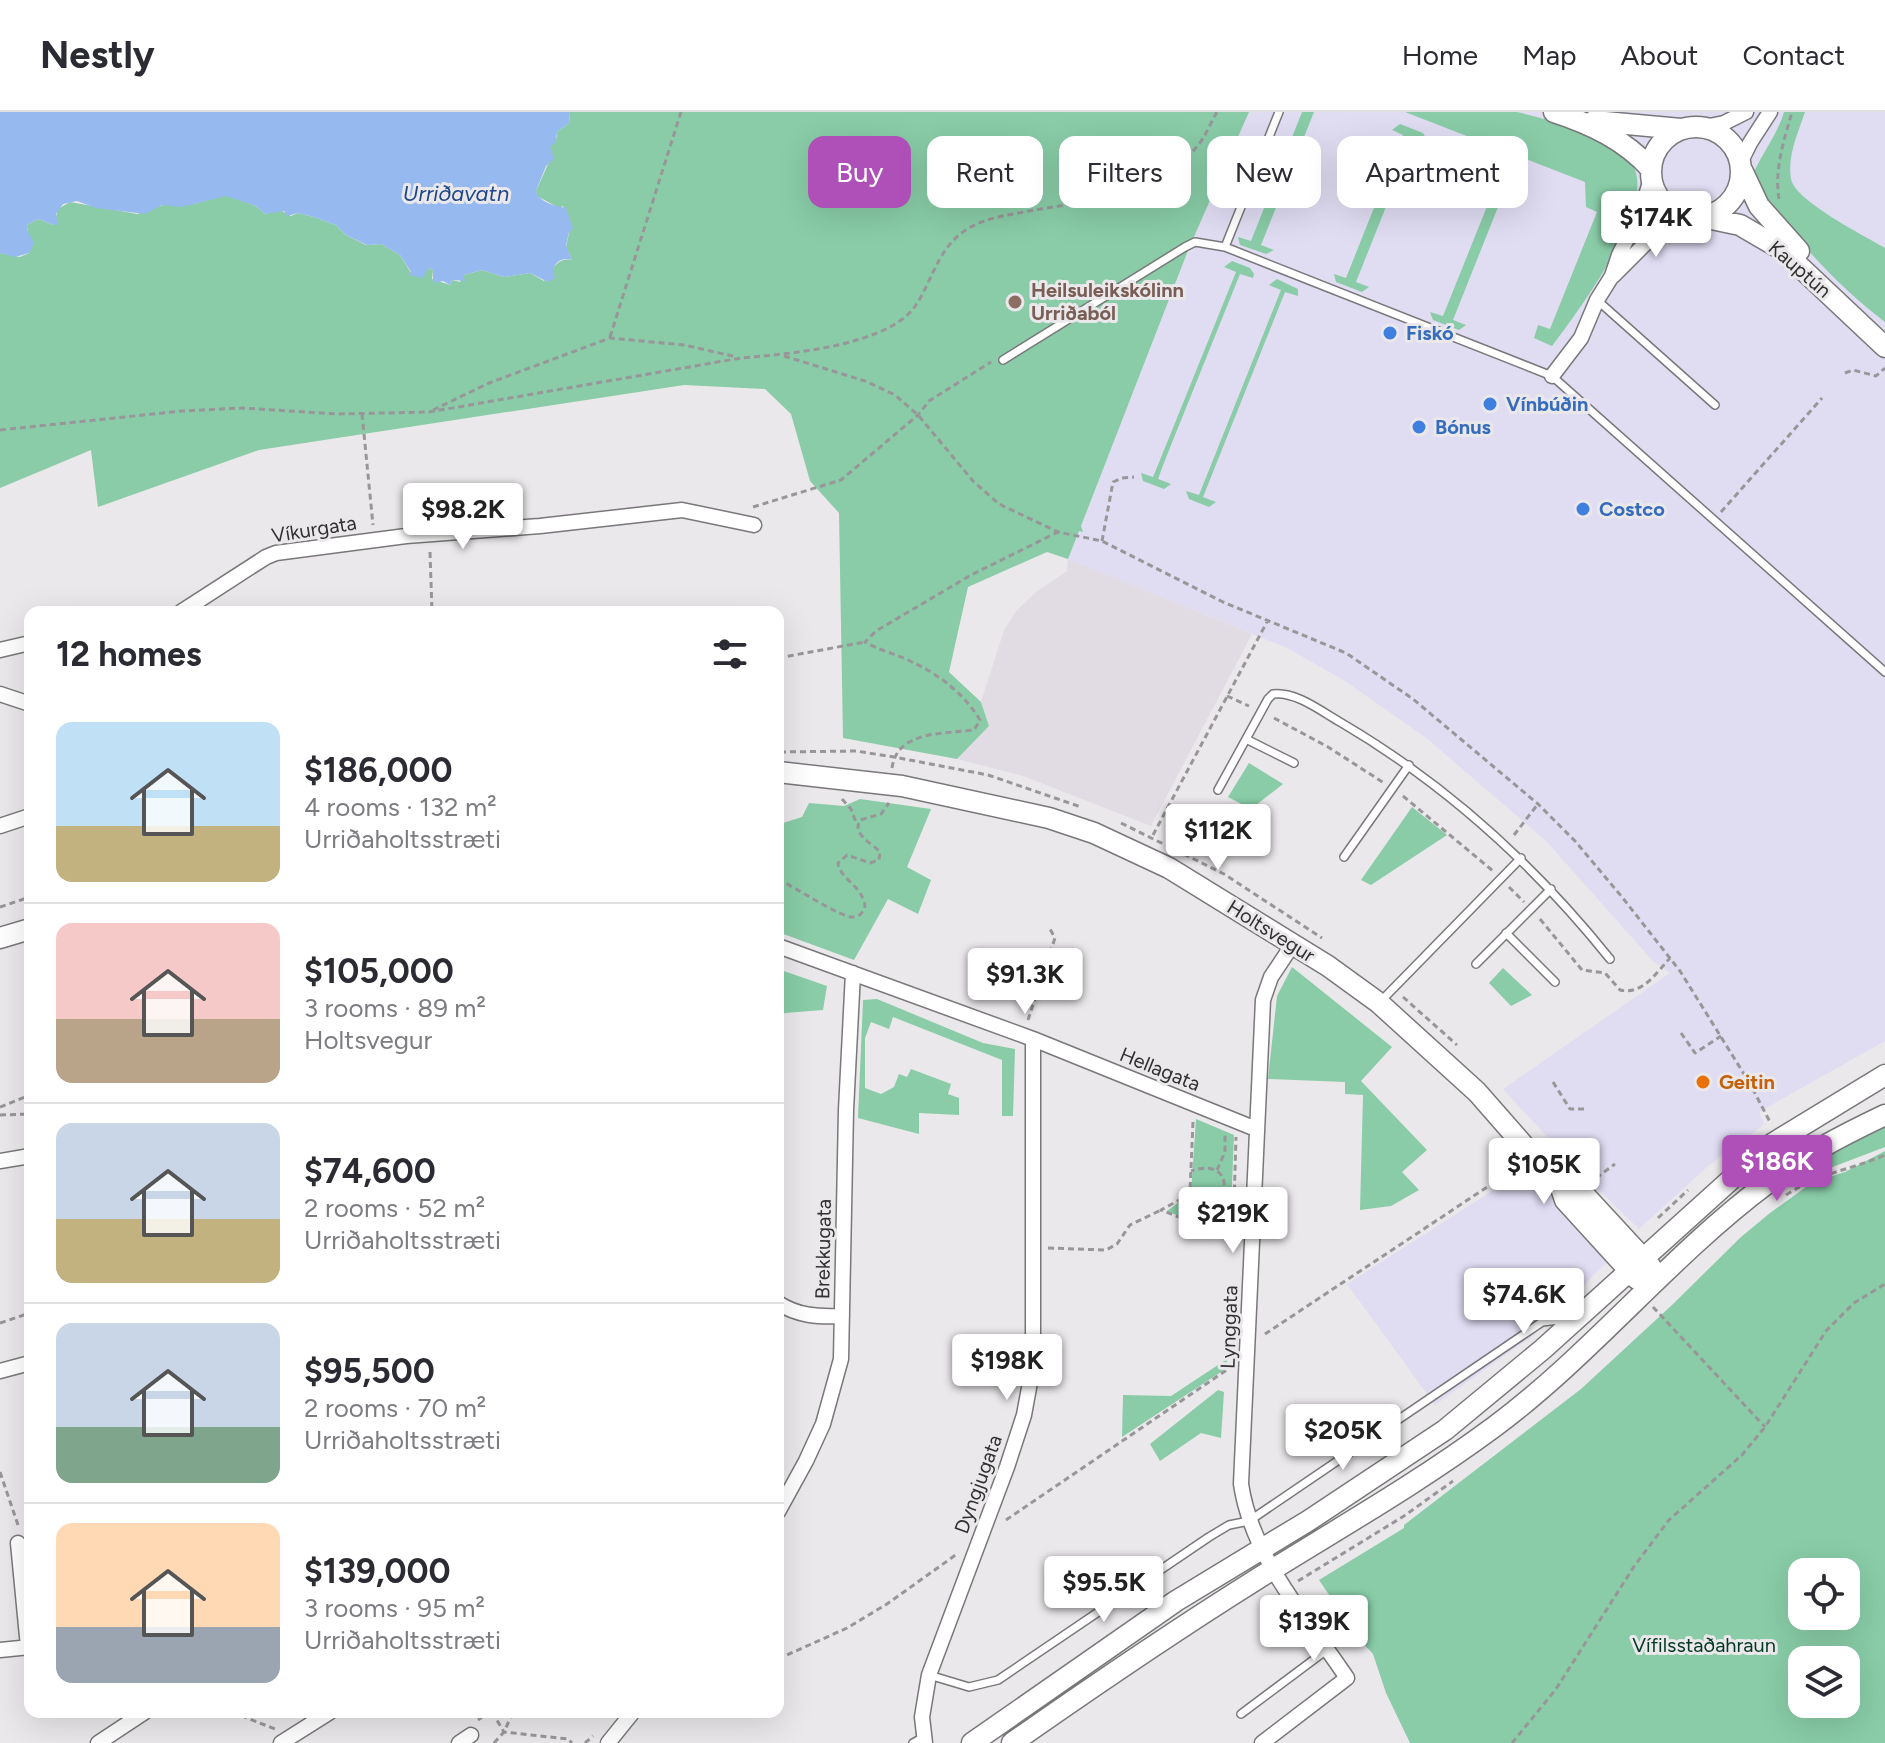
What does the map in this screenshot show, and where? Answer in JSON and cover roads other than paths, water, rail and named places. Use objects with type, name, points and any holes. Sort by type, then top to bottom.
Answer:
[{"type":"street","name":"Kauptún","points":[[1554,112],[1577,119],[1627,145],[1651,174],[1655,192],[1662,202],[1693,216],[1740,225],[1781,249],[1885,347]]},
{"type":"street","name":"Kauptún","points":[[1577,119],[1681,129],[1724,123],[1746,112]]},
{"type":"street","points":[[1552,376],[1581,338],[1597,300],[1612,276],[1663,226],[1726,205],[1740,183],[1741,166],[1750,143],[1770,112]]},
{"type":"street","name":"Kauptún","points":[[1704,127],[1724,136],[1737,153],[1751,194],[1769,219],[1851,301],[1885,329]]},
{"type":"street","points":[[1612,276],[1642,208],[1655,152],[1666,138],[1681,129]]},
{"type":"street","name":"Víkurgata","points":[[190,606],[273,553],[406,536],[540,526],[682,510],[754,525]]},
{"type":"street","points":[[0,650],[24,644]]},
{"type":"street","points":[[0,694],[24,702]]},
{"type":"street","name":"Holtsvegur","points":[[784,773],[892,784],[1049,818],[1094,833],[1169,868],[1293,944],[1379,1003],[1477,1092],[1533,1156],[1558,1179],[1579,1189],[1653,1291]]},
{"type":"street","points":[[0,826],[24,818]]},
{"type":"street","points":[[0,938],[24,931]]},
{"type":"street","name":"Lynggata","points":[[1262,1743],[1347,1678],[1262,1548],[1249,1521],[1241,1484],[1263,1000],[1271,977],[1293,944]]},
{"type":"street","name":"Hellagata","points":[[784,948],[1028,1037],[1256,1129]]},
{"type":"street","name":"Brekkugata","points":[[784,1501],[812,1449],[835,1388],[841,1359],[846,1110],[853,973]]},
{"type":"street","name":"Dyngjugata","points":[[921,1741],[929,1675],[1024,1415],[1033,1366],[1028,1037]]},
{"type":"street","points":[[972,1743],[1176,1601],[1308,1521],[1445,1430],[1578,1318],[1767,1147],[1885,1075]]},
{"type":"street","points":[[1012,1743],[1143,1651],[1443,1464],[1497,1425],[1653,1291],[1726,1216],[1766,1184],[1822,1147],[1885,1115]]},
{"type":"street","points":[[0,1161],[24,1157]]},
{"type":"street","points":[[784,1305],[813,1317],[842,1316]]},
{"type":"street","points":[[0,1371],[24,1365]]},
{"type":"street","points":[[18,1543],[24,1600]]},
{"type":"street","points":[[0,1650],[24,1648]]},
{"type":"street","points":[[98,1743],[136,1718]]},
{"type":"street","points":[[283,1742],[321,1718]]},
{"type":"street","points":[[608,1743],[628,1718]]},
{"type":"lane","points":[[1225,247],[1279,112]]},
{"type":"lane","points":[[1003,360],[1185,247],[1195,242],[1225,247],[1552,376],[1885,672]]},
{"type":"lane","points":[[1597,300],[1715,405]]},
{"type":"lane","points":[[1218,790],[1273,694],[1291,696],[1358,732],[1443,790],[1521,858],[1610,959]]},
{"type":"lane","points":[[1246,739],[1294,763]]},
{"type":"lane","points":[[1344,857],[1409,765]]},
{"type":"lane","points":[[1379,1003],[1521,858]]},
{"type":"lane","points":[[1476,964],[1551,889]]},
{"type":"lane","points":[[1506,933],[1555,982]]},
{"type":"lane","points":[[929,1675],[969,1687],[998,1680],[1209,1537],[1229,1525],[1249,1521],[1542,1322],[1578,1318]]},
{"type":"lane","points":[[1241,1714],[1328,1649]]},
{"type":"water","name":"Urriðavatn","points":[[0,112],[570,112],[569,123],[557,132],[556,142],[550,146],[554,159],[546,166],[536,191],[544,201],[566,208],[573,229],[569,232],[566,246],[572,260],[558,262],[553,271],[555,278],[548,282],[530,273],[504,277],[482,270],[464,275],[467,281],[452,280],[450,285],[443,281],[433,283],[433,270],[428,268],[423,278],[408,275],[411,272],[400,255],[381,244],[367,245],[346,235],[336,225],[298,213],[287,216],[284,211],[265,214],[256,206],[226,196],[182,207],[162,205],[145,214],[96,208],[77,201],[63,204],[56,214],[58,224],[38,219],[27,225],[34,243],[29,253],[15,257],[0,253]]},
{"type":"place","name":"Heilsuleikskólinn Urriðaból","points":[[1015,302]]},
{"type":"place","name":"Fiskó","points":[[1390,333]]},
{"type":"place","name":"Vínbúðin","points":[[1490,404]]},
{"type":"place","name":"Bónus","points":[[1419,427]]},
{"type":"place","name":"Costco","points":[[1583,509]]},
{"type":"place","name":"Geitin","points":[[1703,1082]]},
{"type":"park label","name":"Vífilsstaðahraun","points":[[1704,1645]]}]
